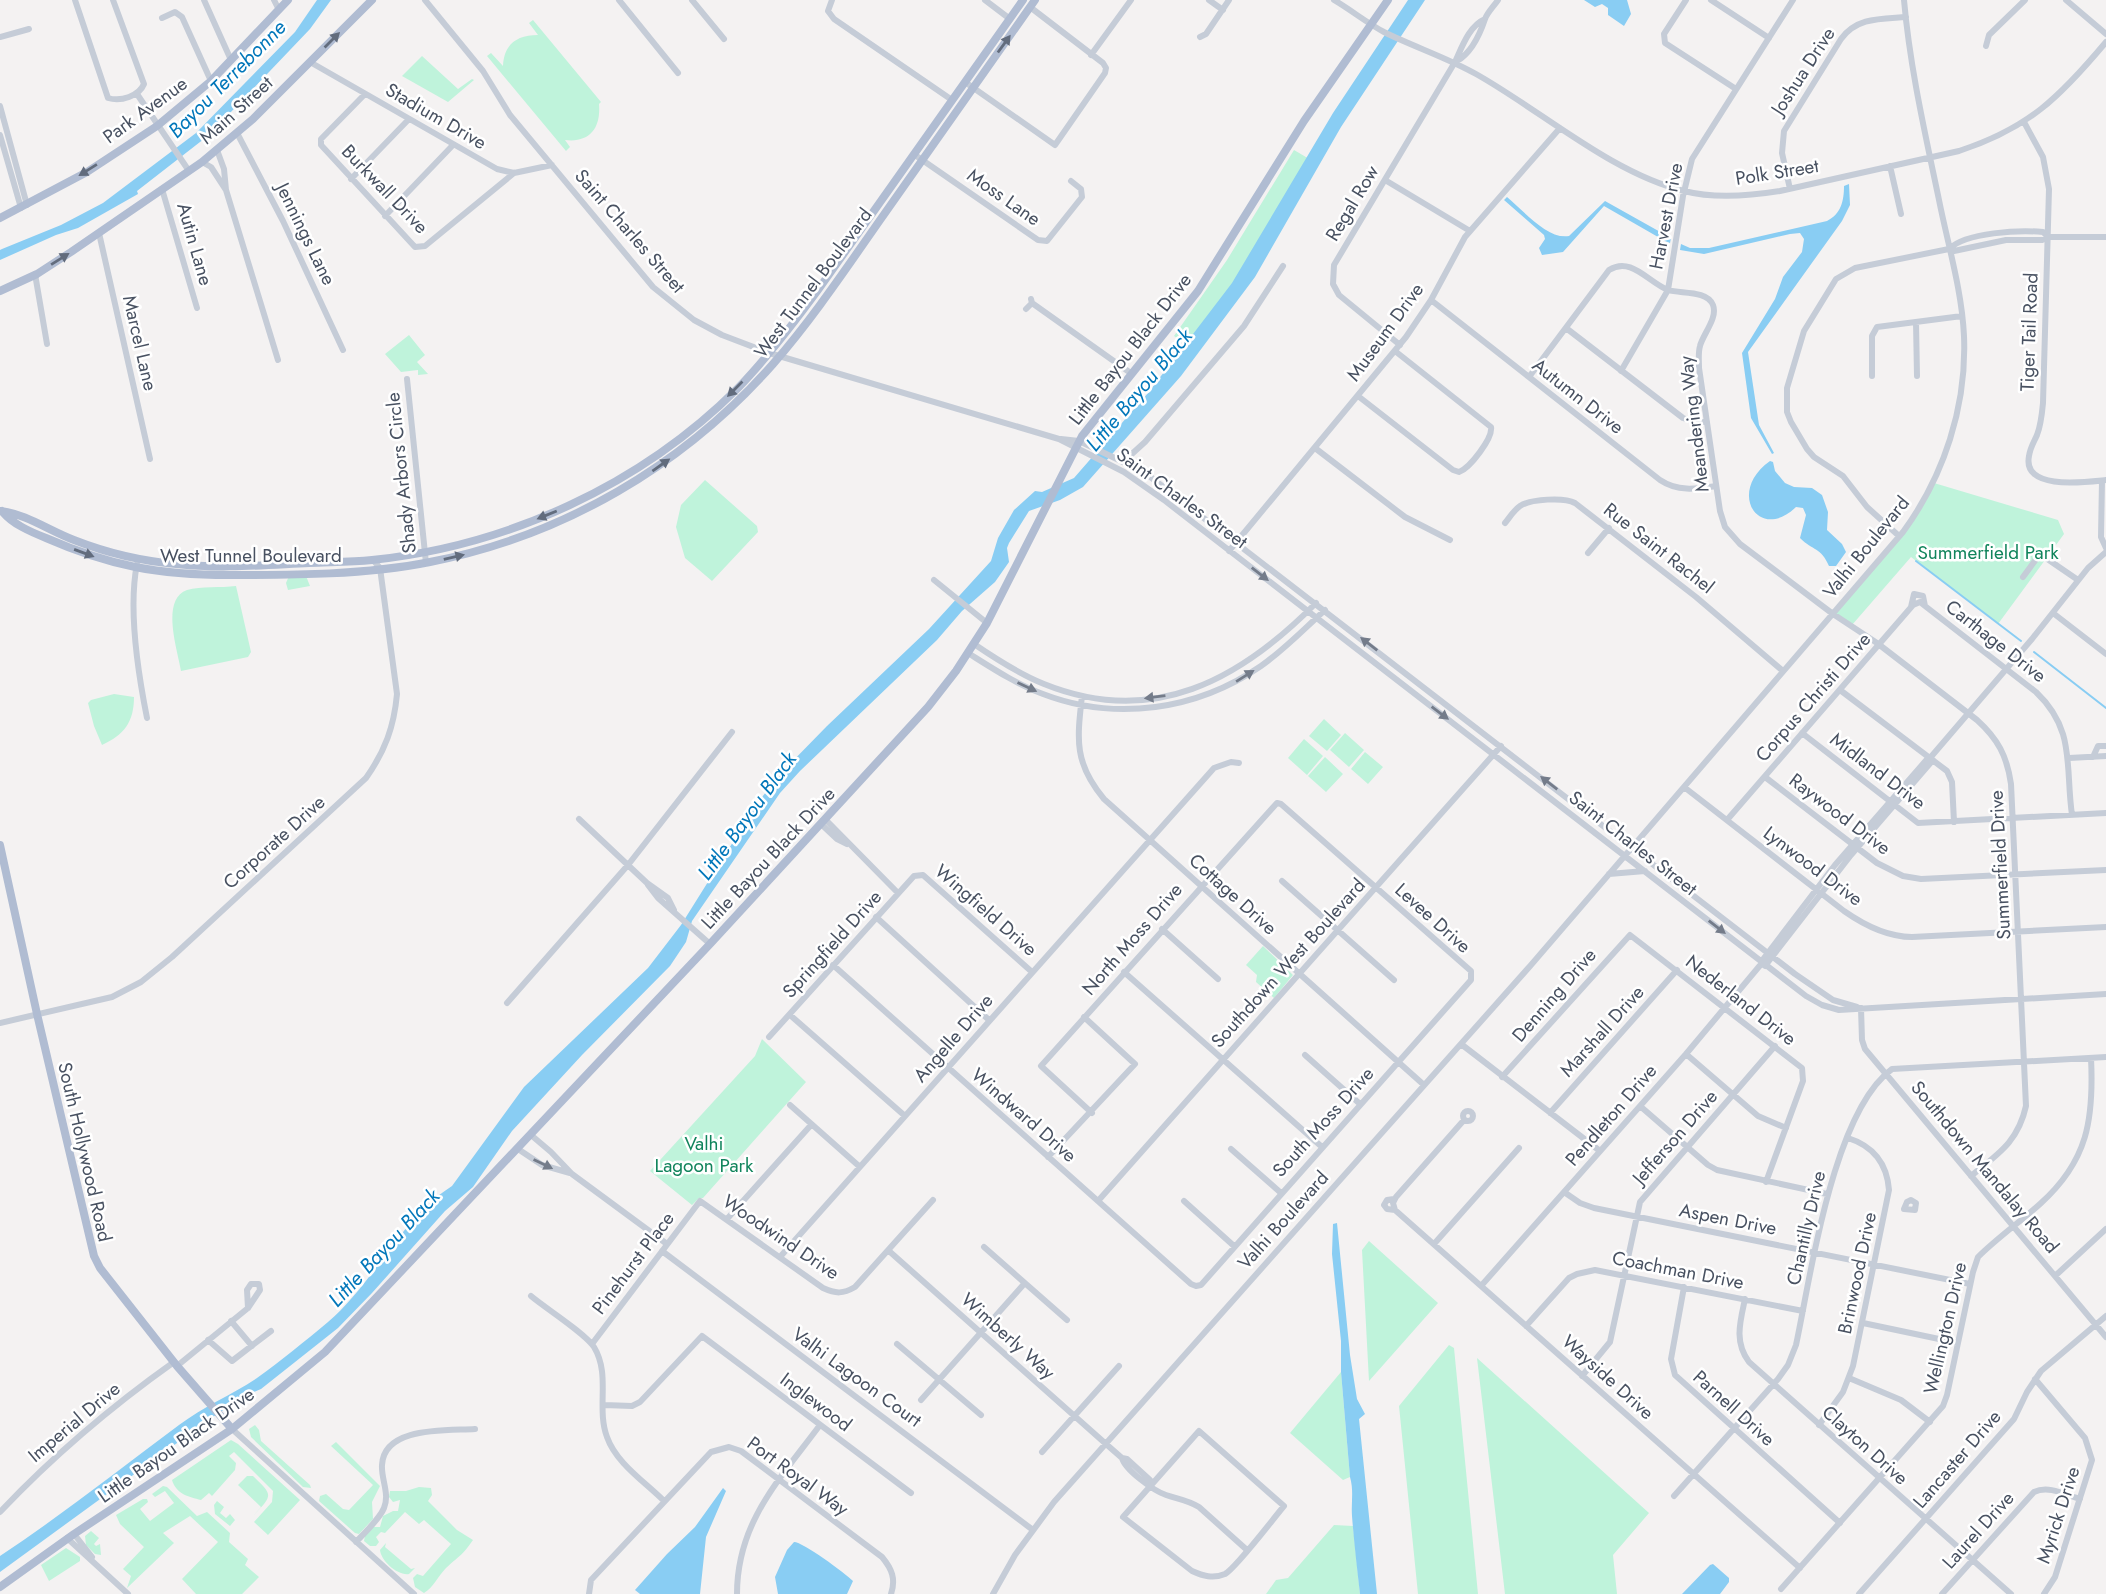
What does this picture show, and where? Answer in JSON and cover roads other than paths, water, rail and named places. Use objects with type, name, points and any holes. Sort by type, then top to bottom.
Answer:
[{"type":"main road","name":"Park Avenue","points":[[0,218],[87,172],[157,126],[211,81],[288,0]]},
{"type":"main road","name":"Main Street","points":[[0,291],[35,274],[202,162],[237,133],[372,0]]},
{"type":"main road","name":"West Tunnel Boulevard","points":[[1,511],[16,523],[56,543],[106,561],[136,569],[206,575],[284,574],[426,563],[514,539],[580,512],[619,492],[700,436],[726,413],[779,356],[814,313],[969,85],[1023,0]]},
{"type":"main road","name":"Little Bayou Black Drive","points":[[0,1587],[71,1536],[232,1429],[325,1352],[710,944],[928,707],[987,623],[1077,444],[1105,405],[1198,291],[1304,121],[1388,0]]},
{"type":"main road","name":"West Tunnel Boulevard","points":[[1,511],[20,515],[73,540],[139,559],[208,566],[373,560],[424,552],[471,542],[565,507],[605,487],[659,454],[690,431],[738,388],[797,319],[919,157],[951,100],[969,85],[1032,4]]},
{"type":"main road","points":[[284,574],[297,569],[300,564]]},
{"type":"main road","name":"South Hollywood Road","points":[[0,845],[94,1256],[100,1268],[176,1364],[232,1429]]},
{"type":"street","points":[[75,0],[108,98],[116,100],[136,94],[144,84],[113,0]]},
{"type":"street","points":[[204,0],[232,60]]},
{"type":"street","points":[[274,0],[279,10]]},
{"type":"street","name":"Saint Charles Street","points":[[425,0],[482,71],[510,115],[653,287],[674,306],[722,335],[769,353],[1077,444],[1144,472],[1815,988],[1833,1000],[1861,1009]]},
{"type":"street","points":[[618,0],[678,73]]},
{"type":"street","points":[[692,0],[724,39]]},
{"type":"street","points":[[832,0],[828,11],[834,19],[951,100]]},
{"type":"street","points":[[985,0],[1010,19]]},
{"type":"street","points":[[1091,55],[1131,0]]},
{"type":"street","points":[[1209,0],[1223,10]]},
{"type":"street","points":[[1200,37],[1206,34],[1229,0]]},
{"type":"street","name":"Polk Street","points":[[1334,0],[1384,32],[1455,62],[1623,166],[1684,191],[1738,196],[1790,189],[1985,142],[2024,122],[2061,93],[2106,42]]},
{"type":"street","points":[[1455,62],[1462,58],[1479,36],[1485,19],[1498,0]]},
{"type":"street","points":[[1686,0],[1665,32],[1665,43],[1736,89]]},
{"type":"street","points":[[1711,0],[1769,38]]},
{"type":"street","name":"Harvest Drive","points":[[1621,371],[1668,290],[1684,191],[1694,155],[1793,0]]},
{"type":"street","name":"Valhi Boulevard","points":[[993,1594],[1015,1555],[1054,1502],[1625,856],[1899,536],[1921,506],[1933,483],[1955,423],[1964,367],[1962,316],[1914,85],[1905,0]]},
{"type":"street","points":[[1986,46],[1989,35],[2025,0]]},
{"type":"street","points":[[2066,0],[2106,34]]},
{"type":"street","points":[[969,85],[1055,145],[1106,68],[1032,4]]},
{"type":"street","points":[[162,18],[175,12],[182,17],[211,81]]},
{"type":"street","name":"Joshua Drive","points":[[1790,189],[1782,153],[1784,131],[1841,39],[1861,22],[1906,17]]},
{"type":"street","points":[[1455,62],[1474,25],[1485,19]]},
{"type":"street","points":[[0,37],[29,29]]},
{"type":"street","points":[[1471,30],[1479,36]]},
{"type":"street","name":"Stadium Drive","points":[[310,62],[497,169],[514,173]]},
{"type":"street","name":"Regal Row","points":[[1358,396],[1457,472],[1466,469],[1492,435],[1491,427],[1339,295],[1333,284],[1332,274],[1337,259],[1455,62]]},
{"type":"street","points":[[136,94],[189,172]]},
{"type":"street","name":"Burkwall Drive","points":[[365,94],[321,139],[320,145],[411,245],[422,248],[514,173]]},
{"type":"street","points":[[0,106],[24,207]]},
{"type":"street","points":[[351,179],[409,119]]},
{"type":"street","name":"Tiger Tail Road","points":[[2024,122],[2039,148],[2048,174],[2043,403],[2040,426],[2028,462],[2034,474],[2047,481],[2104,480]]},
{"type":"street","name":"Museum Drive","points":[[1229,551],[1397,348],[1431,300],[1470,231],[1560,128]]},
{"type":"street","name":"Jennings Lane","points":[[237,133],[283,221],[343,350]]},
{"type":"street","points":[[0,135],[24,207]]},
{"type":"street","points":[[385,216],[453,145]]},
{"type":"street","points":[[217,150],[226,190],[278,360]]},
{"type":"street","name":"Moss Lane","points":[[919,157],[1038,240],[1047,241],[1082,197],[1081,189],[1072,181]]},
{"type":"street","points":[[202,162],[210,166],[226,190]]},
{"type":"street","points":[[514,173],[552,165]]},
{"type":"street","points":[[1890,166],[1900,214]]},
{"type":"street","points":[[1384,180],[1470,231]]},
{"type":"street","name":"Autin Lane","points":[[162,189],[197,308]]},
{"type":"street","points":[[1899,536],[1867,507],[1843,476],[1814,457],[1787,412],[1787,388],[1804,331],[1836,279],[1856,268],[1949,249],[1955,243],[2039,231],[2048,237],[2106,237]]},
{"type":"street","name":"Marcel Lane","points":[[99,233],[150,459]]},
{"type":"street","points":[[1123,462],[1144,442],[1244,326],[1283,266]]},
{"type":"street","name":"Meandering Way","points":[[1529,377],[1609,270],[1616,266],[1629,266],[1668,290],[1704,296],[1713,306],[1713,318],[1699,350],[1699,368],[1722,518],[1734,538],[1833,614]]},
{"type":"street","points":[[35,274],[47,344]]},
{"type":"street","name":"Autumn Drive","points":[[1431,300],[1665,484],[1690,489],[1716,486]]},
{"type":"street","points":[[1027,309],[1031,301],[1132,374]]},
{"type":"street","points":[[1872,376],[1874,331],[1882,326],[1962,316]]},
{"type":"street","points":[[1916,322],[1917,376]]},
{"type":"street","points":[[1566,328],[1683,418],[1707,422]]},
{"type":"street","name":"Shady Arbors Circle","points":[[407,379],[426,563]]},
{"type":"street","points":[[1315,447],[1405,517],[1450,540]]},
{"type":"street","name":"Saint Charles Street","points":[[1090,450],[1152,491],[1806,996],[1822,1005],[1839,1010],[2106,994]]},
{"type":"street","points":[[2104,480],[2101,537],[2106,550]]},
{"type":"street","name":"Rue Saint Rachel","points":[[1505,523],[1517,508],[1525,503],[1563,499],[1575,503],[1696,597],[1783,671]]},
{"type":"street","points":[[1588,553],[1609,528]]},
{"type":"street","name":"Pendleton Drive","points":[[1481,1286],[1726,1008],[1855,846],[2106,550]]},
{"type":"street","points":[[2022,577],[2040,554],[2078,580]]},
{"type":"street","points":[[139,559],[133,595],[140,683],[147,718]]},
{"type":"street","points":[[373,560],[380,568]]},
{"type":"street","name":"Corporate Drive","points":[[0,1023],[112,996],[150,975],[366,778],[388,743],[397,694],[380,568]]},
{"type":"street","points":[[934,580],[987,623]]},
{"type":"street","name":"Corpus Christi Drive","points":[[1727,820],[1911,607],[1917,602],[1925,606]]},
{"type":"street","points":[[974,645],[1043,684],[1082,696],[1115,700],[1147,699],[1200,687],[1231,673],[1255,657],[1316,603]]},
{"type":"street","name":"Carthage Drive","points":[[1925,606],[2036,692],[2051,708],[2066,738],[2072,815]]},
{"type":"street","points":[[968,653],[1019,684],[1052,698],[1081,706],[1117,710],[1149,709],[1203,696],[1236,682],[1261,666],[1325,610]]},
{"type":"street","points":[[2053,613],[2106,654]]},
{"type":"street","name":"Summerfield Drive","points":[[1833,614],[1879,645],[1969,714],[1995,738],[2006,757],[2011,783],[2026,1106],[2018,1131],[2003,1150],[1971,1176]]},
{"type":"street","points":[[1840,690],[1947,771],[1952,782],[1954,822]]},
{"type":"street","name":"Cottage Drive","points":[[1082,696],[1077,745],[1087,775],[1104,799],[1424,1085]]},
{"type":"street","points":[[507,1003],[628,865],[733,732]]},
{"type":"street","name":"Midland Drive","points":[[1802,733],[1917,823],[2106,813]]},
{"type":"street","name":"Southdown West Boulevard","points":[[1098,1201],[1501,746]]},
{"type":"street","points":[[2093,757],[2098,746],[2106,746]]},
{"type":"street","points":[[2069,758],[2106,756]]},
{"type":"street","name":"Angelle Drive","points":[[780,1257],[1214,768],[1231,762],[1239,763]]},
{"type":"street","name":"Raywood Drive","points":[[1765,776],[1890,872],[1912,878],[2106,870]]},
{"type":"street","name":"Lynwood Drive","points":[[1684,787],[1818,891],[1867,925],[1895,935],[1912,937],[2106,927]]},
{"type":"street","name":"Levee Drive","points":[[1277,803],[1282,804],[1471,971],[1472,976]]},
{"type":"street","name":"North Moss Drive","points":[[1092,1113],[1041,1066],[1277,803]]},
{"type":"street","points":[[579,819],[647,883],[668,898],[674,910],[710,944]]},
{"type":"street","points":[[823,821],[842,835],[848,845],[898,893]]},
{"type":"street","points":[[1609,874],[1645,871]]},
{"type":"street","name":"Wingfield Drive","points":[[919,873],[1032,972]]},
{"type":"street","name":"Springfield Drive","points":[[769,1037],[919,873]]},
{"type":"street","points":[[1282,881],[1394,980]]},
{"type":"street","points":[[876,918],[989,1020]]},
{"type":"street","points":[[1162,929],[1218,979]]},
{"type":"street","name":"Nederland Drive","points":[[1630,935],[1800,1065],[1804,1073],[1766,1182]]},
{"type":"street","name":"Denning Drive","points":[[1503,1077],[1630,935]]},
{"type":"street","name":"Windward Drive","points":[[833,965],[1196,1286]]},
{"type":"street","name":"Marshall Drive","points":[[1550,1113],[1677,970]]},
{"type":"street","points":[[1124,972],[1322,1147]]},
{"type":"street","name":"South Moss Drive","points":[[1196,1286],[1201,1285],[1472,976]]},
{"type":"street","points":[[1806,996],[1815,988]]},
{"type":"street","name":"Southdown Mandalay Road","points":[[1861,1009],[1862,1041],[1865,1049],[2106,1336]]},
{"type":"street","points":[[790,1014],[905,1116]]},
{"type":"street","points":[[1048,1157],[1135,1064],[1084,1017]]},
{"type":"street","points":[[1461,1044],[1600,1152]]},
{"type":"street","name":"Jefferson Drive","points":[[1582,1376],[1610,1342],[1640,1202],[1776,1046]]},
{"type":"street","points":[[1686,1054],[1758,1116],[1786,1128]]},
{"type":"street","points":[[1305,1055],[1360,1104]]},
{"type":"street","points":[[1886,1074],[1892,1069],[2106,1057]]},
{"type":"street","name":"Wellington Drive","points":[[1781,1589],[1943,1406],[1978,1257],[2061,1184],[2077,1159],[2091,1119],[2091,1058]]},
{"type":"street","name":"Chantilly Drive","points":[[1674,1496],[1773,1384],[1793,1355],[1827,1194],[1864,1100],[1886,1074]]},
{"type":"street","points":[[790,1105],[860,1167]]},
{"type":"street","points":[[1640,1106],[1686,1147],[1717,1170],[1827,1194]]},
{"type":"street","name":"Wayside Drive","points":[[1464,1120],[1394,1199],[1387,1200],[1384,1205],[1387,1209],[1395,1210],[1434,1244],[1800,1568]]},
{"type":"street","points":[[727,1219],[811,1125]]},
{"type":"street","points":[[531,1135],[572,1174],[667,1244]]},
{"type":"street","name":"Brinwood Drive","points":[[1819,1425],[1835,1405],[1849,1378],[1863,1323],[1886,1206],[1888,1179],[1880,1160],[1869,1148],[1848,1138]]},
{"type":"street","points":[[1434,1244],[1519,1148]]},
{"type":"street","points":[[517,1149],[542,1165],[572,1174]]},
{"type":"street","points":[[1231,1149],[1280,1194]]},
{"type":"street","name":"Aspen Drive","points":[[1564,1192],[1580,1203],[1636,1216],[1970,1284]]},
{"type":"street","name":"Woodwind Drive","points":[[700,1200],[823,1288],[834,1293],[846,1293],[855,1287],[933,1200]]},
{"type":"street","name":"Pinehurst Place","points":[[592,1344],[700,1200]]},
{"type":"street","points":[[1184,1201],[1234,1246]]},
{"type":"street","points":[[1886,1206],[1904,1209]]},
{"type":"street","points":[[2055,1276],[2106,1229]]},
{"type":"street","points":[[984,1247],[1066,1320]]},
{"type":"street","name":"Valhi Lagoon Court","points":[[662,1251],[1033,1530]]},
{"type":"street","name":"Wimberly Way","points":[[889,1251],[1122,1458],[1127,1458],[1150,1480],[1151,1485]]},
{"type":"street","name":"Coachman Drive","points":[[1527,1326],[1566,1281],[1577,1274],[1595,1270],[1803,1311]]},
{"type":"street","points":[[921,1400],[1024,1284]]},
{"type":"street","name":"Parnell Drive","points":[[1684,1287],[1671,1353],[1672,1369],[1678,1379],[1840,1523]]},
{"type":"street","points":[[531,1296],[592,1344],[603,1373],[606,1434],[614,1452],[664,1501]]},
{"type":"street","name":"Clayton Drive","points":[[1745,1299],[1739,1326],[1740,1347],[1749,1362],[2011,1594]]},
{"type":"street","name":"Imperial Drive","points":[[0,1512],[66,1447],[139,1387],[176,1364],[248,1308]]},
{"type":"street","name":"Lancaster Drive","points":[[1859,1594],[2014,1419],[2041,1370],[2106,1316]]},
{"type":"street","points":[[231,1321],[252,1346]]},
{"type":"street","points":[[1863,1323],[1958,1343]]},
{"type":"street","points":[[208,1340],[232,1361],[271,1331]]},
{"type":"street","name":"Inglewood","points":[[604,1405],[632,1406],[640,1402],[702,1336],[911,1493]]},
{"type":"street","points":[[897,1344],[981,1415]]},
{"type":"street","points":[[1042,1452],[1119,1366]]},
{"type":"street","points":[[1849,1378],[1901,1400],[1930,1422]]},
{"type":"street","name":"Myrick Drive","points":[[2035,1379],[2088,1443],[2092,1460],[2055,1577],[2044,1594]]},
{"type":"street","points":[[737,1594],[737,1575],[749,1528],[762,1503],[820,1425]]},
{"type":"street","name":"South Hollywood Road","points":[[232,1429],[414,1594]]},
{"type":"street","points":[[356,1542],[383,1510],[385,1463],[391,1444],[409,1435],[475,1429]]},
{"type":"street","points":[[1199,1431],[1284,1506],[1229,1572],[1212,1577],[1202,1576],[1123,1517],[1151,1485],[1199,1431]]},
{"type":"street","name":"Port Royal Way","points":[[589,1594],[591,1580],[711,1451],[729,1447],[741,1451],[882,1557],[890,1566],[894,1578],[891,1594]]},
{"type":"street","points":[[1151,1485],[1164,1494],[1190,1501],[1199,1507],[1247,1550]]},
{"type":"street","name":"Laurel Drive","points":[[1942,1594],[2034,1492],[2040,1489],[2049,1490],[2080,1499]]},
{"type":"street","points":[[71,1536],[128,1594]]},
{"type":"water","points":[[317,0],[331,0],[310,29],[209,135],[137,191],[138,194],[78,228],[0,260],[0,250],[61,225],[103,203],[196,133],[295,32]]},
{"type":"water","points":[[1408,0],[1425,0],[1341,127],[1255,277],[1181,376],[1083,487],[1060,500],[1029,511],[1009,543],[1009,562],[995,582],[962,611],[937,640],[780,793],[692,921],[686,942],[670,966],[512,1131],[473,1187],[445,1211],[338,1328],[261,1389],[244,1396],[210,1419],[0,1572],[0,1556],[189,1418],[257,1378],[328,1322],[360,1289],[417,1216],[452,1186],[524,1087],[648,968],[681,925],[758,802],[785,769],[929,629],[991,561],[998,538],[1014,510],[1035,491],[1042,492],[1074,478],[1148,393],[1232,283],[1333,113]]},
{"type":"water","points":[[1584,0],[1627,0],[1631,14],[1624,26],[1608,15],[1608,8],[1602,4],[1595,7]]},
{"type":"water","points":[[1849,184],[1850,205],[1842,221],[1748,352],[1759,425],[1774,453],[1772,454],[1751,418],[1742,353],[1775,299],[1783,277],[1802,252],[1804,239],[1800,233],[1790,234],[1704,254],[1680,250],[1681,244],[1690,248],[1709,248],[1827,221],[1839,211],[1844,186]]},
{"type":"water","points":[[1507,197],[1544,229],[1561,236],[1569,236],[1605,201],[1671,238],[1670,243],[1604,206],[1563,252],[1542,255],[1539,248],[1545,239],[1544,235],[1504,200]]},
{"type":"water","points":[[1770,461],[1785,483],[1794,487],[1812,488],[1822,495],[1828,512],[1827,530],[1842,544],[1846,552],[1836,566],[1829,566],[1820,552],[1800,538],[1806,515],[1803,508],[1796,507],[1782,517],[1770,519],[1760,516],[1753,509],[1749,499],[1750,486],[1757,473]]},
{"type":"water","points":[[1337,1223],[1350,1355],[1357,1399],[1365,1414],[1359,1419],[1377,1594],[1360,1594],[1332,1254],[1333,1224]]},
{"type":"water","points":[[723,1488],[726,1491],[706,1537],[700,1594],[640,1594],[635,1590],[695,1527]]},
{"type":"water","points":[[794,1542],[815,1552],[853,1581],[847,1594],[778,1594],[775,1577],[787,1550]]},
{"type":"water","points":[[1713,1564],[1729,1578],[1720,1594],[1682,1594],[1710,1565]]},
{"type":"waterway","points":[[1916,561],[2021,641]]},
{"type":"waterway","points":[[2034,652],[2106,708]]},
{"type":"water label","name":"Bayou Terrebonne","points":[[227,79]]},
{"type":"water label","name":"Little Bayou Black","points":[[1139,390]]},
{"type":"water label","name":"Little Bayou Black","points":[[747,816]]},
{"type":"water label","name":"Little Bayou Black","points":[[384,1248]]},
{"type":"park label","name":"Summerfield Park","points":[[1988,552]]},
{"type":"park label","name":"Valhi Lagoon Park","points":[[704,1154]]}]
